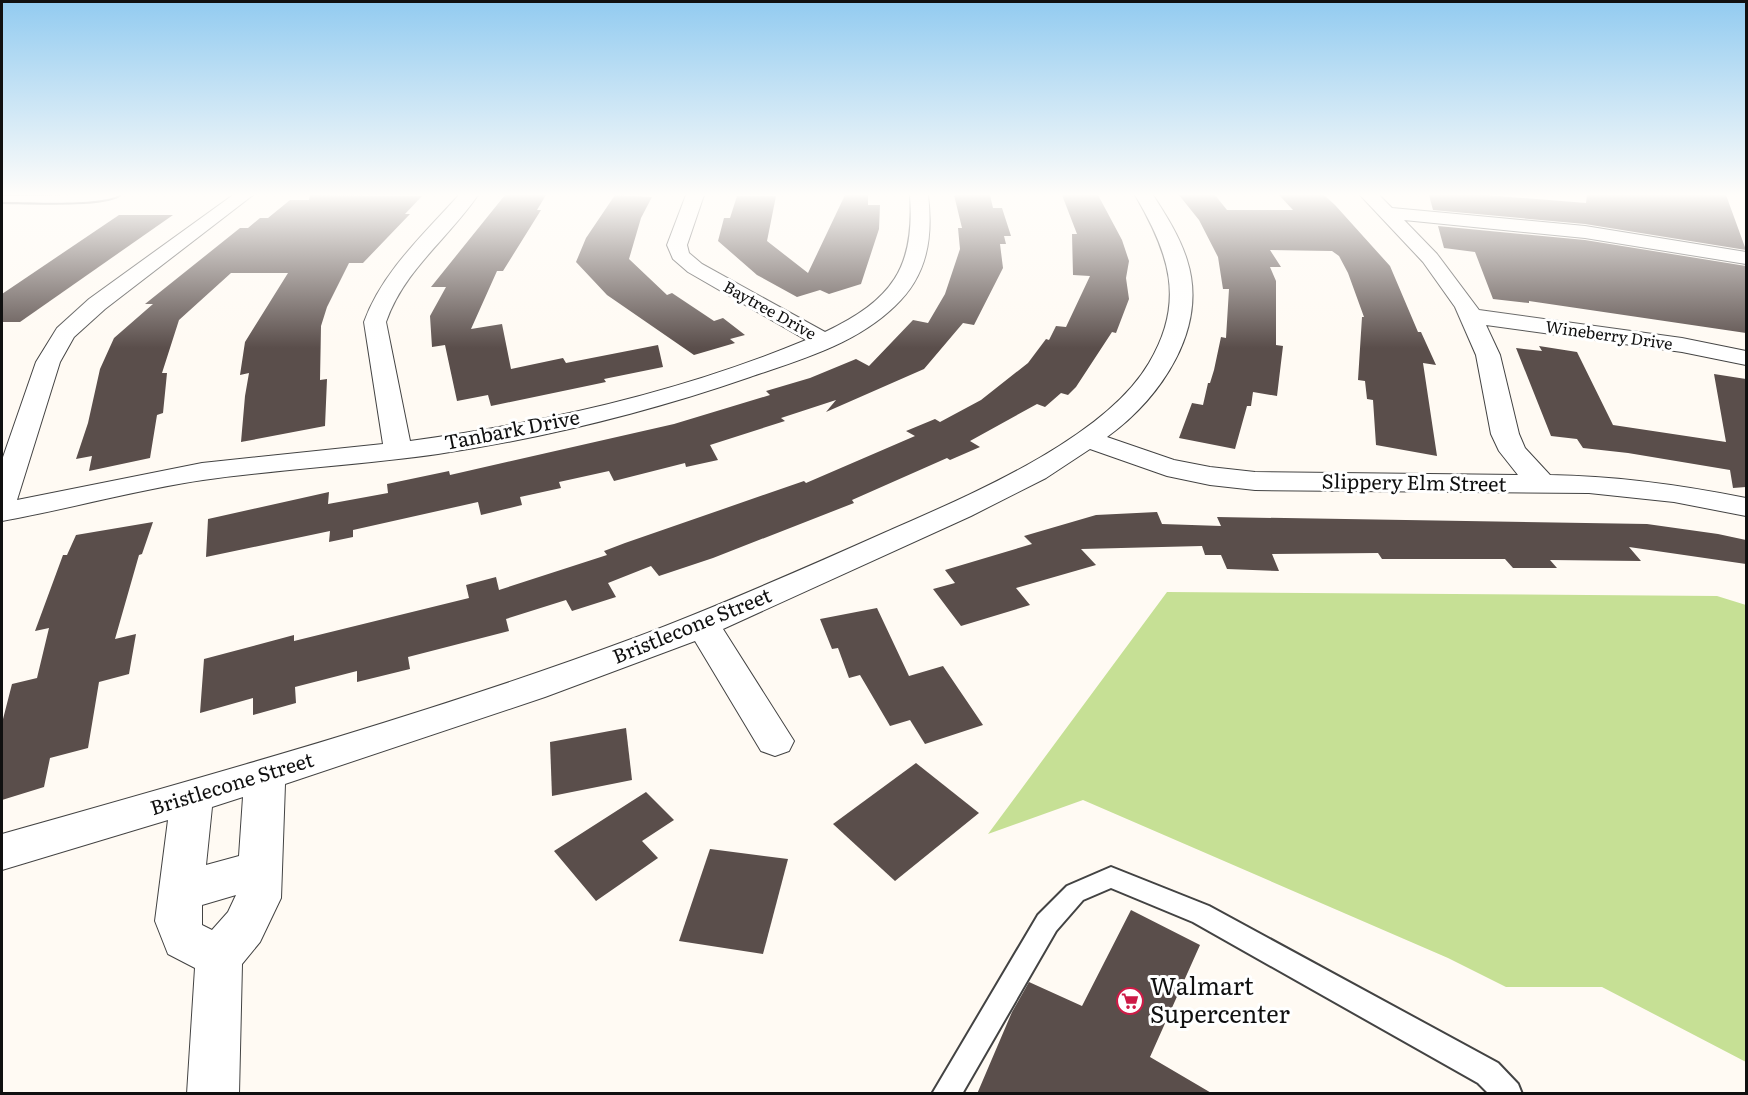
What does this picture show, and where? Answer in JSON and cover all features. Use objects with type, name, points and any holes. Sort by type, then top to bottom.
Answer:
[{"type":"street","points":[[2,501],[48,362],[65,333],[97,304],[175,246]]},
{"type":"street","points":[[398,451],[375,322],[378,309],[394,282],[425,246]]},
{"type":"street","name":"Baytree Drive","points":[[677,246],[680,255],[695,268],[823,340]]},
{"type":"street","name":"Tanbark Drive","points":[[2,512],[219,470],[398,451],[523,430],[665,397],[791,355],[859,321],[887,301],[900,287],[920,246]]},
{"type":"street","name":"Bristlecone Street","points":[[2,852],[265,776],[610,660],[702,623],[988,497],[1086,439],[1136,400],[1159,369],[1181,311],[1183,284],[1172,246]]},
{"type":"street","points":[[1419,246],[1466,306],[1488,355],[1505,434],[1513,451],[1542,484]]},
{"type":"street","points":[[1672,246],[1746,258]]},
{"type":"street","name":"Wineberry Drive","points":[[1470,316],[1629,337],[1746,358]]},
{"type":"street","name":"Slippery Elm Street","points":[[1086,439],[1167,467],[1244,480],[1616,485],[1746,507]]},
{"type":"street","points":[[702,623],[775,741]]},
{"type":"street","points":[[213,1094],[219,957],[244,927],[258,898],[265,776]]},
{"type":"street","points":[[192,797],[178,921],[184,939],[219,957]]},
{"type":"street","points":[[182,892],[259,870]]},
{"type":"lane","points":[[946,1094],[1047,923],[1075,893],[1111,877],[1201,914],[1488,1073],[1508,1094]]},
{"type":"green space","points":[[1167,592],[1717,596],[1746,605],[1746,1062],[1602,987],[1506,987],[1448,958],[1083,800],[988,834]]},
{"type":"building","points":[[73,246],[129,246],[20,322],[2,322],[2,294]]},
{"type":"building","points":[[217,246],[379,246],[363,263],[349,263],[327,307],[321,326],[320,380],[327,379],[325,426],[241,442],[249,373],[240,375],[245,342],[288,273],[231,273],[179,320],[162,373],[167,373],[163,413],[157,415],[150,458],[89,471],[92,456],[76,459],[88,423],[100,369],[114,338],[153,304],[145,304]]},
{"type":"building","points":[[464,246],[519,246],[503,271],[497,271],[471,329],[502,324],[511,369],[563,358],[566,363],[658,345],[663,367],[604,379],[606,382],[491,406],[488,395],[457,401],[445,345],[432,347],[430,316],[446,287],[431,287]]},
{"type":"building","points":[[583,246],[633,246],[629,259],[667,295],[672,293],[714,321],[723,318],[745,335],[730,339],[735,343],[694,355],[607,295],[576,262]]},
{"type":"building","points":[[724,246],[774,246],[808,273],[821,246],[873,246],[861,284],[829,294],[820,290],[797,297],[757,275]]},
{"type":"building","points":[[960,246],[1000,246],[1003,268],[974,325],[963,323],[924,369],[826,412],[836,400],[781,418],[785,421],[710,445],[718,460],[686,467],[685,463],[614,481],[609,471],[559,482],[561,488],[520,497],[522,505],[481,515],[478,502],[353,530],[353,537],[329,542],[330,531],[206,557],[208,519],[329,492],[328,504],[388,493],[387,484],[449,471],[450,475],[674,424],[770,395],[766,391],[810,378],[856,359],[869,366],[913,320],[928,323],[945,294]]},
{"type":"building","points":[[1072,246],[1124,246],[1129,261],[1126,278],[1129,299],[1116,333],[1112,332],[1076,387],[1068,395],[1061,393],[1045,407],[1037,404],[970,441],[980,447],[950,460],[947,458],[852,500],[854,503],[713,558],[659,576],[651,566],[608,583],[616,597],[572,611],[566,600],[506,619],[509,631],[408,657],[410,669],[357,682],[357,671],[295,687],[296,703],[253,715],[253,698],[200,713],[204,659],[294,635],[294,641],[469,598],[466,585],[496,577],[499,590],[607,555],[604,551],[625,543],[804,481],[806,483],[915,436],[906,431],[935,419],[940,422],[981,400],[1028,363],[1046,339],[1049,340],[1056,326],[1066,327],[1090,276],[1073,275]]},
{"type":"building","points":[[1212,246],[1372,246],[1390,266],[1418,332],[1421,332],[1436,365],[1423,363],[1437,456],[1376,445],[1373,400],[1367,399],[1365,381],[1358,380],[1362,317],[1364,317],[1348,273],[1339,256],[1332,251],[1270,250],[1281,267],[1270,267],[1276,281],[1276,345],[1283,346],[1277,396],[1253,392],[1251,406],[1247,406],[1235,449],[1179,438],[1192,403],[1203,405],[1221,337],[1226,338],[1229,289],[1223,289],[1218,257]]},
{"type":"building","points":[[1443,246],[1623,246],[1746,266],[1746,333],[1529,301],[1529,303],[1493,299],[1475,252]]},
{"type":"building","points":[[1722,246],[1745,246],[1746,250]]},
{"type":"building","points":[[1539,346],[1577,352],[1613,425],[1726,442],[1714,374],[1746,379],[1746,487],[1733,488],[1730,470],[1583,448],[1577,439],[1551,436],[1516,348],[1542,351]]},
{"type":"building","points":[[1157,512],[1162,524],[1221,526],[1217,517],[1647,524],[1746,540],[1746,564],[1629,547],[1641,561],[1550,560],[1557,568],[1513,568],[1505,559],[1382,559],[1378,553],[1272,554],[1279,571],[1227,569],[1221,555],[1205,555],[1202,546],[1081,549],[1096,565],[1016,588],[1030,605],[961,626],[933,589],[955,583],[945,570],[1032,544],[1024,536],[1096,515]]},
{"type":"building","points":[[153,522],[142,554],[139,555],[115,639],[136,634],[129,674],[99,682],[88,748],[50,758],[44,787],[2,800],[2,723],[12,684],[37,678],[49,628],[35,631],[63,555],[67,555],[76,535]]},
{"type":"building","points":[[877,608],[909,676],[943,666],[983,725],[925,744],[910,720],[890,726],[860,675],[849,678],[838,648],[832,649],[820,619]]},
{"type":"building","points":[[626,728],[632,780],[552,796],[550,742]]},
{"type":"building","points":[[916,763],[979,813],[895,881],[833,824]]},
{"type":"building","points":[[646,792],[674,820],[642,841],[658,858],[596,901],[554,851]]},
{"type":"building","points":[[710,849],[788,859],[763,954],[679,941]]},
{"type":"building","name":"Walmart Supercenter","points":[[1131,910],[1200,945],[1150,1057],[1213,1094],[977,1094],[1012,1012],[1029,982],[1082,1006]]},
{"type":"place","name":"Walmart Supercenter","points":[[1130,1001]]}]
